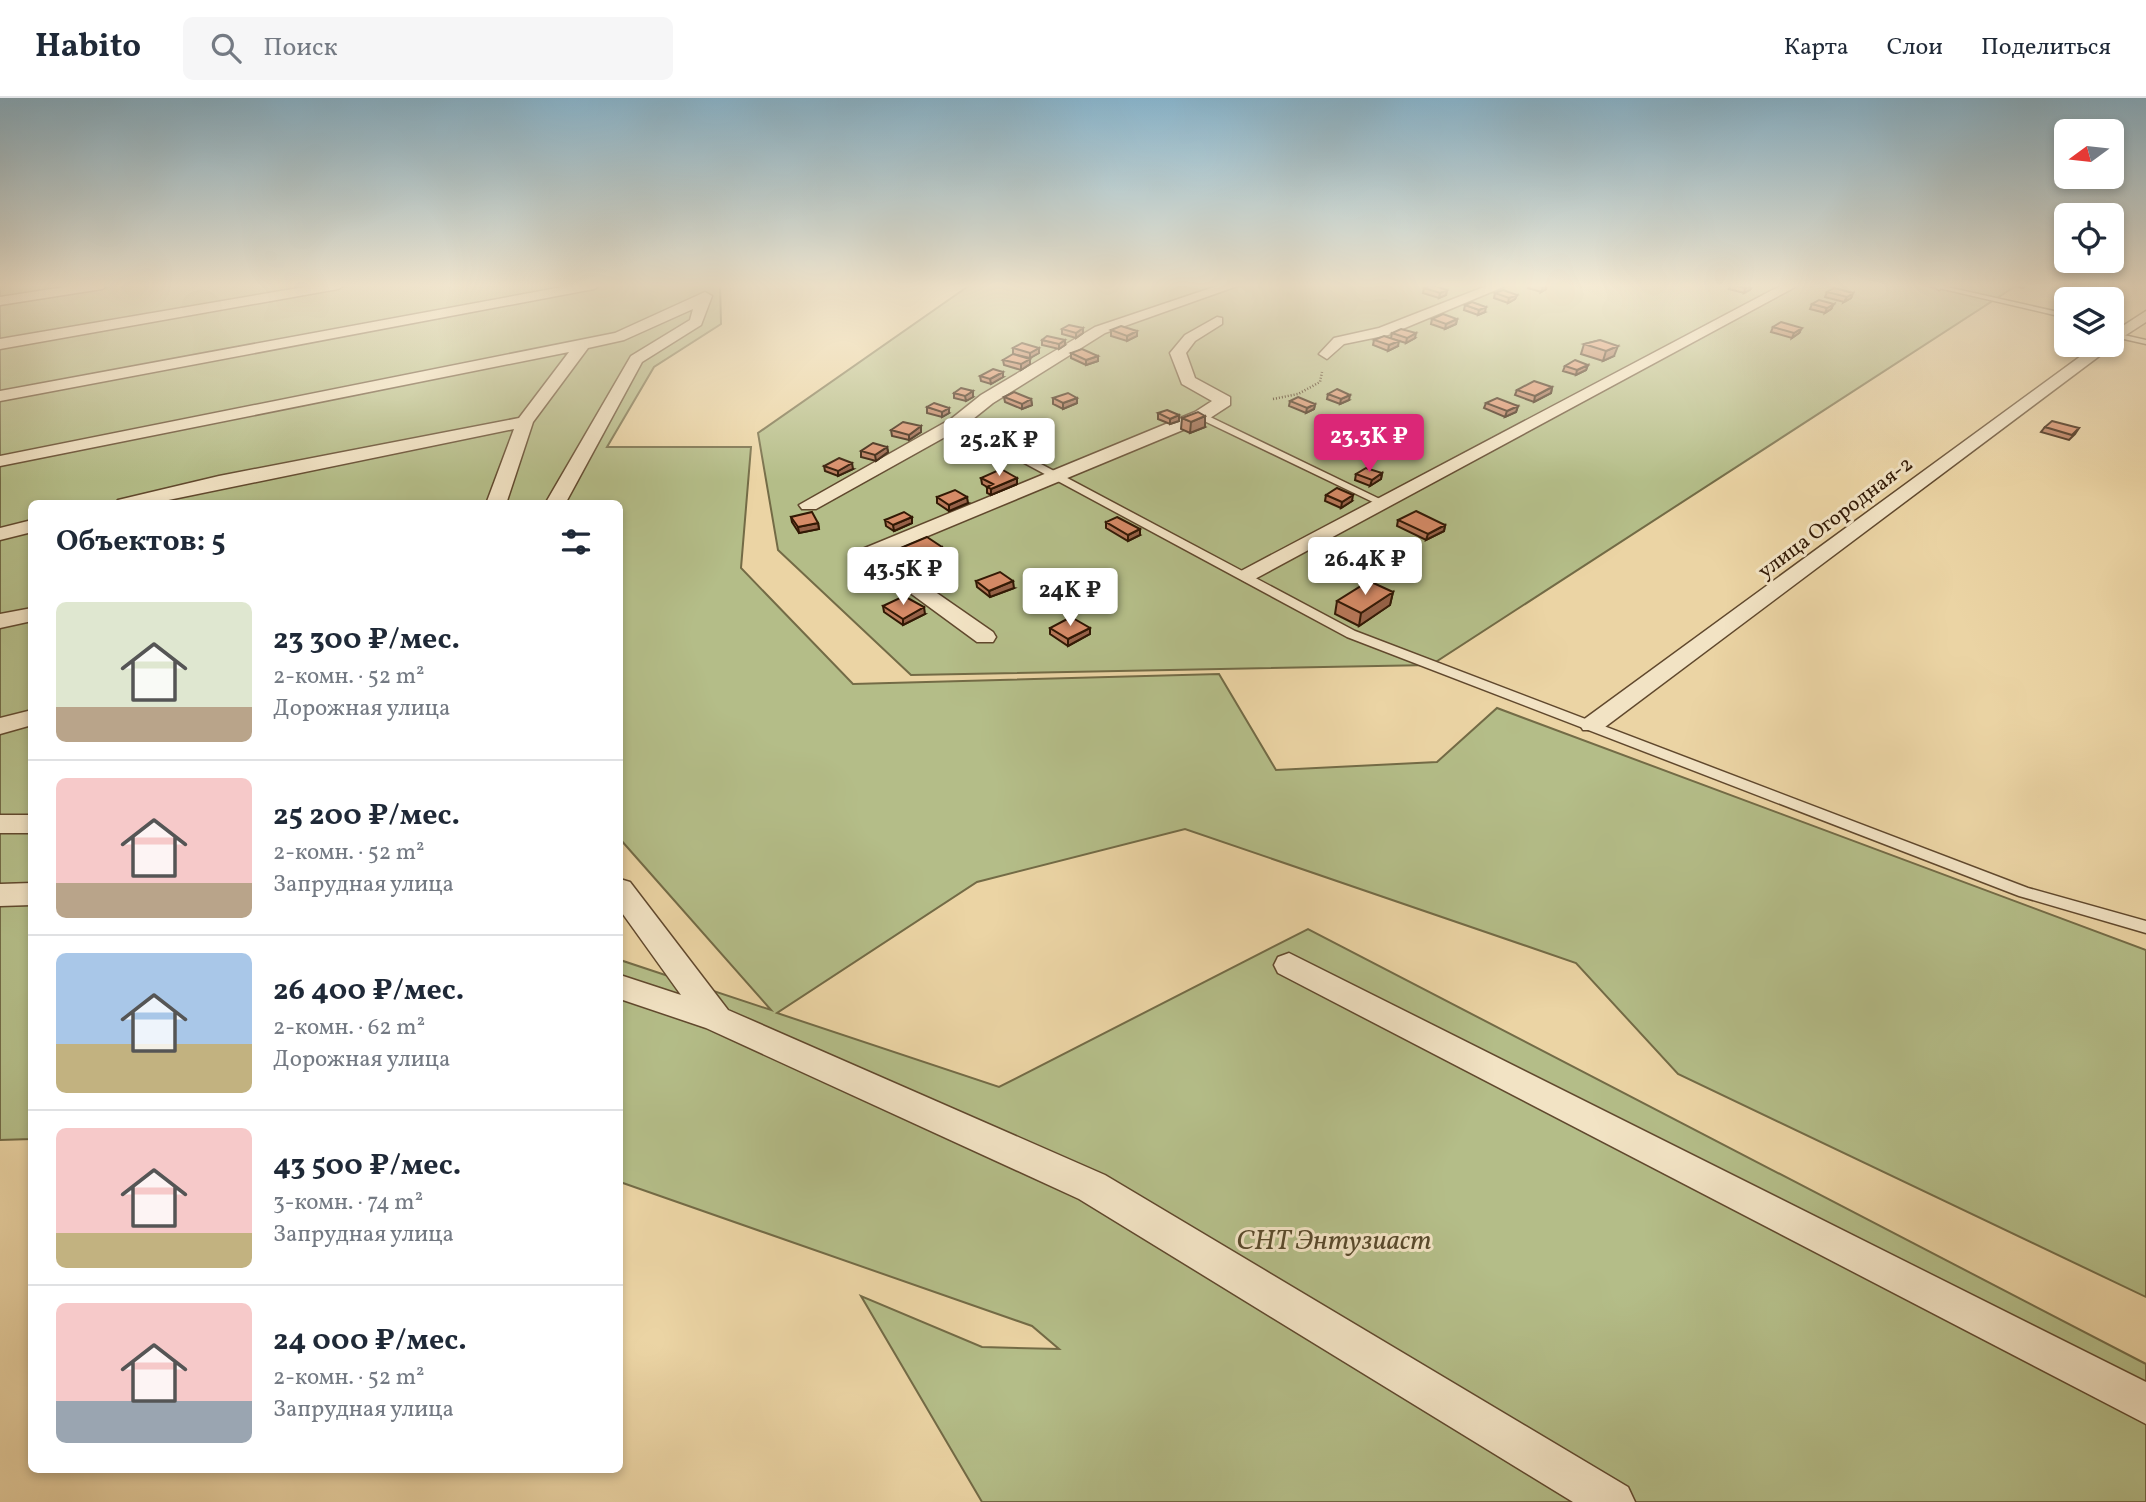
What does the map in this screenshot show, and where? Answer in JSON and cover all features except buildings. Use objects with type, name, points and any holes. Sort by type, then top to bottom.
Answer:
[{"type":"street","points":[[0,396],[243,351]]},
{"type":"street","points":[[0,461],[554,351]]},
{"type":"street","points":[[495,500],[525,422],[578,351]]},
{"type":"street","points":[[557,500],[636,359],[650,351]]},
{"type":"street","points":[[808,505],[957,423],[987,398],[1066,351]]},
{"type":"street","points":[[985,637],[867,554],[1202,416],[1224,401],[1188,381],[1178,353],[1180,351]]},
{"type":"street","points":[[1327,354],[1330,351]]},
{"type":"street","points":[[1246,576],[1381,502],[1521,432],[1671,351]]},
{"type":"street","name":"улица Огородная-2","points":[[1592,725],[2085,357]]},
{"type":"street","points":[[142,500],[219,482],[525,422]]},
{"type":"street","points":[[0,534],[28,527]]},
{"type":"street","points":[[0,621],[28,615]]},
{"type":"street","points":[[0,726],[28,718]]},
{"type":"street","points":[[0,824],[28,824]]},
{"type":"street","points":[[0,895],[28,894]]},
{"type":"street","points":[[623,894],[717,1019]]},
{"type":"street","points":[[1289,965],[2146,1404]]},
{"type":"street","points":[[623,988],[717,1019],[1092,1187],[1613,1502]]},
{"type":"lane","points":[[1202,416],[1381,502]]},
{"type":"lane","points":[[957,423],[1246,576],[1351,635],[2024,892],[2146,927]]},
{"type":"path","points":[[1273,399],[1295,396],[1320,382],[1327,354]]},
{"type":"green space","name":"СНТ Энтузиаст","points":[[0,351],[680,351],[654,367],[607,447],[751,447],[741,568],[853,684],[1219,674],[1276,770],[1437,762],[1497,708],[2146,950],[2146,1297],[1678,1074],[1576,963],[1185,829],[977,882],[777,1013],[999,1087],[1308,929],[2146,1364],[2146,1502],[982,1502],[861,1296],[982,1347],[1059,1349],[1032,1326],[623,1183],[623,961],[771,1010],[623,842],[623,500],[28,500],[28,1139],[0,1140]]},
{"type":"green space","points":[[876,351],[1916,351],[1431,665],[911,675],[778,550],[758,433]]}]
